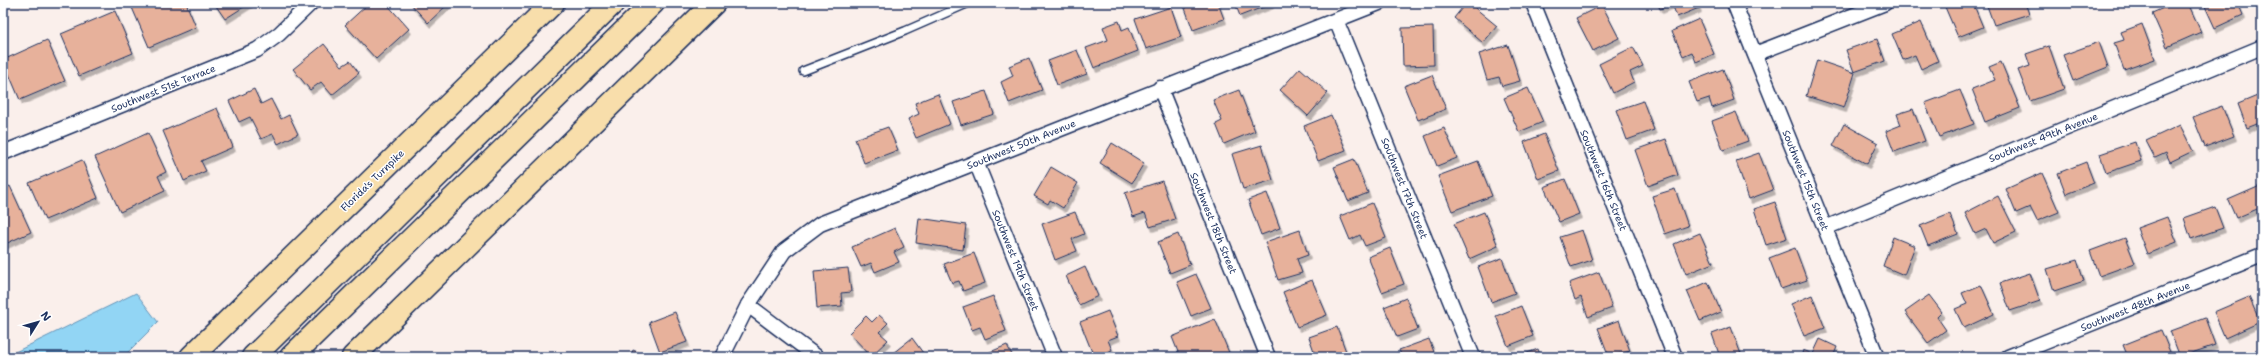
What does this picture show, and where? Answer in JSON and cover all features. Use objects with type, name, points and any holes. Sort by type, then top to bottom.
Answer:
[{"type":"highway","name":"Florida's Turnpike","points":[[191,357],[553,3]]},
{"type":"highway","points":[[253,357],[613,3]]},
{"type":"highway","points":[[291,357],[653,3]]},
{"type":"highway","points":[[353,357],[714,3]]},
{"type":"street","name":"Southwest 51st Terrace","points":[[3,153],[257,50],[279,34],[311,3]]},
{"type":"street","name":"Southwest 50th Avenue","points":[[722,357],[748,305],[784,251],[820,224],[1160,88],[1379,3]]},
{"type":"street","name":"Southwest 16th Street","points":[[1533,3],[1675,357]]},
{"type":"street","name":"Southwest 15th Street","points":[[1734,3],[1877,357]]},
{"type":"street","points":[[1755,54],[1885,3]]},
{"type":"street","name":"Southwest 17th Street","points":[[1336,20],[1473,357]]},
{"type":"street","name":"Southwest 49th Avenue","points":[[1825,228],[2262,47]]},
{"type":"street","name":"Southwest 18th Street","points":[[1160,88],[1268,357]]},
{"type":"street","name":"Southwest 19th Street","points":[[976,162],[1055,357]]},
{"type":"street","name":"Southwest 48th Avenue","points":[[2008,357],[2262,255]]},
{"type":"street","points":[[748,305],[817,357]]},
{"type":"lane","points":[[803,71],[905,32],[969,3]]},
{"type":"water","points":[[136,293],[158,322],[123,357],[5,357]]},
{"type":"building","points":[[130,3],[159,3],[160,6],[165,3],[186,3],[196,27],[149,47]]},
{"type":"building","points":[[214,3],[250,3],[225,19]]},
{"type":"building","points":[[369,3],[386,3],[409,29],[376,59],[345,25]]},
{"type":"building","points":[[410,3],[447,3],[448,4],[428,23]]},
{"type":"building","points":[[1183,3],[1218,3],[1224,19],[1193,30]]},
{"type":"building","points":[[1235,3],[1271,3],[1271,4],[1240,16]]},
{"type":"building","points":[[1466,3],[1469,3],[1497,26],[1483,43],[1454,18]]},
{"type":"building","points":[[1657,3],[1697,3],[1699,8],[1677,17],[1672,4],[1660,9]]},
{"type":"building","points":[[1953,3],[1973,3],[1983,27],[1958,37],[1945,7]]},
{"type":"building","points":[[1986,3],[2025,3],[2029,14],[1994,25]]},
{"type":"building","points":[[2175,3],[2188,3],[2201,32],[2167,47],[2152,13]]},
{"type":"building","points":[[2238,3],[2243,15],[2215,28],[2204,4]]},
{"type":"building","points":[[1602,5],[1619,38],[1593,51],[1576,18]]},
{"type":"building","points":[[1171,7],[1181,37],[1146,49],[1135,19]]},
{"type":"building","points":[[115,11],[133,53],[79,76],[61,34]]},
{"type":"building","points":[[1699,19],[1714,54],[1696,62],[1692,52],[1683,56],[1672,31]]},
{"type":"building","points":[[1119,21],[1122,30],[1129,27],[1138,51],[1094,68],[1086,48],[1108,40],[1103,27]]},
{"type":"building","points":[[1921,22],[1938,61],[1921,69],[1915,55],[1903,60],[1892,34]]},
{"type":"building","points":[[2142,24],[2155,59],[2124,70],[2114,43],[2124,40],[2121,32]]},
{"type":"building","points":[[1433,27],[1434,65],[1403,66],[1402,28]]},
{"type":"building","points":[[1877,39],[1885,61],[1854,72],[1846,50]]},
{"type":"building","points":[[47,40],[65,81],[20,100],[3,60]]},
{"type":"building","points":[[2099,42],[2108,67],[2073,81],[2063,55]]},
{"type":"building","points":[[324,44],[342,66],[350,61],[359,73],[332,95],[321,82],[310,90],[293,69]]},
{"type":"building","points":[[1508,45],[1520,81],[1502,86],[1499,77],[1487,80],[1479,54]]},
{"type":"building","points":[[2049,46],[2064,89],[2030,101],[2018,70],[2030,66],[2026,54]]},
{"type":"building","points":[[1633,47],[1643,66],[1630,72],[1634,82],[1613,93],[1599,64]]},
{"type":"building","points":[[1077,50],[1087,74],[1057,85],[1048,61]]},
{"type":"building","points":[[1029,58],[1042,90],[1009,103],[1001,82],[1013,76],[1009,66]]},
{"type":"building","points":[[1817,60],[1855,73],[1844,108],[1806,96]]},
{"type":"building","points":[[2001,62],[2020,108],[1985,122],[1972,89],[1995,80],[1989,67]]},
{"type":"building","points":[[1300,68],[1328,93],[1308,116],[1280,90]]},
{"type":"building","points":[[1723,69],[1734,100],[1712,108],[1709,98],[1697,102],[1689,82]]},
{"type":"building","points":[[1432,75],[1446,109],[1418,120],[1404,86]]},
{"type":"building","points":[[1528,88],[1543,122],[1519,132],[1504,98]]},
{"type":"building","points":[[254,89],[261,104],[271,99],[281,119],[289,115],[298,134],[278,144],[273,134],[261,139],[250,117],[239,122],[229,101]]},
{"type":"building","points":[[1239,90],[1255,131],[1224,144],[1216,124],[1222,121],[1213,100]]},
{"type":"building","points":[[1960,90],[1974,124],[1939,137],[1925,103]]},
{"type":"building","points":[[986,91],[994,114],[961,125],[953,102]]},
{"type":"building","points":[[938,94],[950,124],[916,138],[908,119],[919,114],[915,103]]},
{"type":"building","points":[[2262,94],[2262,122],[2247,128],[2238,104]]},
{"type":"building","points":[[1643,101],[1654,130],[1627,140],[1616,110]]},
{"type":"building","points":[[2222,106],[2234,136],[2205,147],[2193,117]]},
{"type":"building","points":[[217,108],[233,147],[201,161],[206,171],[184,181],[163,131]]},
{"type":"building","points":[[1913,109],[1925,141],[1894,152],[1886,131],[1901,125],[1897,114]]},
{"type":"building","points":[[1736,112],[1748,141],[1723,150],[1712,121]]},
{"type":"building","points":[[1331,115],[1346,150],[1318,161],[1304,126]]},
{"type":"building","points":[[1844,124],[1878,143],[1867,164],[1833,146]]},
{"type":"building","points":[[2180,125],[2193,151],[2170,162],[2166,153],[2155,158],[2146,141]]},
{"type":"building","points":[[888,127],[898,150],[864,163],[855,139]]},
{"type":"building","points":[[1444,128],[1457,158],[1437,166],[1425,136]]},
{"type":"building","points":[[148,133],[166,172],[158,176],[165,191],[120,212],[95,157]]},
{"type":"building","points":[[1544,134],[1559,171],[1538,179],[1524,142]]},
{"type":"building","points":[[1666,139],[1678,175],[1648,186],[1635,150]]},
{"type":"building","points":[[2135,142],[2141,161],[2106,173],[2100,154]]},
{"type":"building","points":[[1112,143],[1144,163],[1132,183],[1100,163]]},
{"type":"building","points":[[1262,145],[1273,180],[1243,189],[1232,154]]},
{"type":"building","points":[[1759,153],[1773,190],[1749,199],[1736,161]]},
{"type":"building","points":[[1354,159],[1368,193],[1348,201],[1334,167]]},
{"type":"building","points":[[82,160],[98,198],[45,220],[29,183]]},
{"type":"building","points":[[1478,161],[1492,196],[1452,211],[1438,176]]},
{"type":"building","points":[[2086,162],[2094,183],[2066,194],[2058,173]]},
{"type":"building","points":[[1051,167],[1078,183],[1063,208],[1050,200],[1048,204],[1034,196]]},
{"type":"building","points":[[2042,173],[2059,212],[2037,221],[2030,207],[2016,213],[2006,189]]},
{"type":"building","points":[[1565,179],[1579,214],[1559,222],[1544,187]]},
{"type":"building","points":[[1162,181],[1175,219],[1150,227],[1145,213],[1133,217],[1125,193]]},
{"type":"building","points":[[10,186],[31,232],[3,245],[3,189]]},
{"type":"building","points":[[2260,186],[2262,207],[2236,218],[2228,200]]},
{"type":"building","points":[[1675,189],[1688,226],[1665,234],[1652,196]]},
{"type":"building","points":[[1267,193],[1280,228],[1261,235],[1248,200]]},
{"type":"building","points":[[1998,196],[2016,232],[1993,243],[1986,229],[1975,234],[1965,213]]},
{"type":"building","points":[[1775,202],[1787,238],[1766,245],[1754,209]]},
{"type":"building","points":[[1372,203],[1386,238],[1365,246],[1360,235],[1350,240],[1340,216]]},
{"type":"building","points":[[2215,207],[2223,228],[2191,239],[2184,218]]},
{"type":"building","points":[[1075,212],[1084,234],[1072,239],[1077,251],[1055,260],[1042,224]]},
{"type":"building","points":[[1484,212],[1498,246],[1469,259],[1454,224]]},
{"type":"building","points":[[1950,214],[1958,234],[1928,246],[1920,226]]},
{"type":"building","points":[[2167,217],[2177,242],[2147,254],[2137,228]]},
{"type":"building","points":[[919,218],[966,225],[963,250],[916,243]]},
{"type":"building","points":[[895,228],[904,247],[894,252],[899,262],[875,272],[871,263],[861,267],[852,247]]},
{"type":"building","points":[[1300,230],[1308,255],[1297,259],[1302,273],[1278,280],[1265,242]]},
{"type":"building","points":[[1582,230],[1592,260],[1571,267],[1560,237]]},
{"type":"building","points":[[1700,233],[1713,263],[1686,274],[1674,244]]},
{"type":"building","points":[[1178,234],[1190,265],[1170,273],[1158,242]]},
{"type":"building","points":[[1893,237],[1915,246],[1904,275],[1883,266]]},
{"type":"building","points":[[2125,238],[2135,263],[2099,276],[2090,251]]},
{"type":"building","points":[[1390,248],[1404,284],[1382,292],[1368,257]]},
{"type":"building","points":[[1795,248],[1807,280],[1781,289],[1769,258]]},
{"type":"building","points":[[974,253],[985,283],[963,291],[959,281],[952,283],[944,264]]},
{"type":"building","points":[[1502,258],[1515,293],[1491,302],[1478,267]]},
{"type":"building","points":[[2077,260],[2084,281],[2054,291],[2047,269]]},
{"type":"building","points":[[1085,267],[1098,296],[1079,305],[1066,276]]},
{"type":"building","points":[[848,268],[851,292],[841,293],[842,306],[817,308],[814,271]]},
{"type":"building","points":[[1599,272],[1612,308],[1588,317],[1581,297],[1575,300],[1569,283]]},
{"type":"building","points":[[2030,273],[2040,301],[2010,311],[2000,283]]},
{"type":"building","points":[[1196,274],[1211,308],[1191,316],[1177,282]]},
{"type":"building","points":[[1312,280],[1327,315],[1297,327],[1283,292]]},
{"type":"building","points":[[1708,282],[1721,312],[1700,321],[1687,291]]},
{"type":"building","points":[[1981,285],[1994,314],[1964,328],[1955,309],[1967,304],[1962,293]]},
{"type":"building","points":[[1812,295],[1825,328],[1804,336],[1791,304]]},
{"type":"building","points":[[1929,295],[1942,312],[1937,317],[1946,330],[1928,343],[1905,312]]},
{"type":"building","points":[[993,296],[1006,331],[985,339],[980,327],[972,330],[963,307]]},
{"type":"building","points":[[2249,297],[2260,322],[2225,338],[2214,312]]},
{"type":"building","points":[[1406,298],[1418,329],[1397,337],[1384,307]]},
{"type":"building","points":[[1521,306],[1533,336],[1508,346],[1496,316]]},
{"type":"building","points":[[1108,311],[1118,336],[1108,340],[1112,350],[1094,357],[1080,322]]},
{"type":"building","points":[[675,312],[687,342],[660,352],[649,322]]},
{"type":"building","points":[[879,315],[888,323],[879,332],[888,340],[871,356],[849,333],[866,316],[872,322]]},
{"type":"building","points":[[2205,318],[2215,345],[2180,357],[2170,331]]},
{"type":"building","points":[[1215,319],[1230,355],[1224,357],[1180,357],[1172,337]]},
{"type":"building","points":[[1619,320],[1630,351],[1609,357],[1598,328]]},
{"type":"building","points":[[1337,327],[1348,357],[1316,357],[1309,337]]},
{"type":"building","points":[[1731,327],[1742,357],[1720,357],[1712,334]]},
{"type":"building","points":[[2161,330],[2172,357],[2128,357],[2123,345]]},
{"type":"building","points":[[912,338],[926,357],[888,357]]},
{"type":"building","points":[[1429,339],[1436,357],[1402,357],[1399,350]]},
{"type":"building","points":[[1820,339],[1837,347],[1833,357],[1801,357],[1803,350],[1813,354]]},
{"type":"building","points":[[1007,345],[1013,357],[978,357]]},
{"type":"building","points":[[1538,349],[1541,357],[1516,357]]},
{"type":"building","points":[[633,350],[649,357],[630,357]]}]
